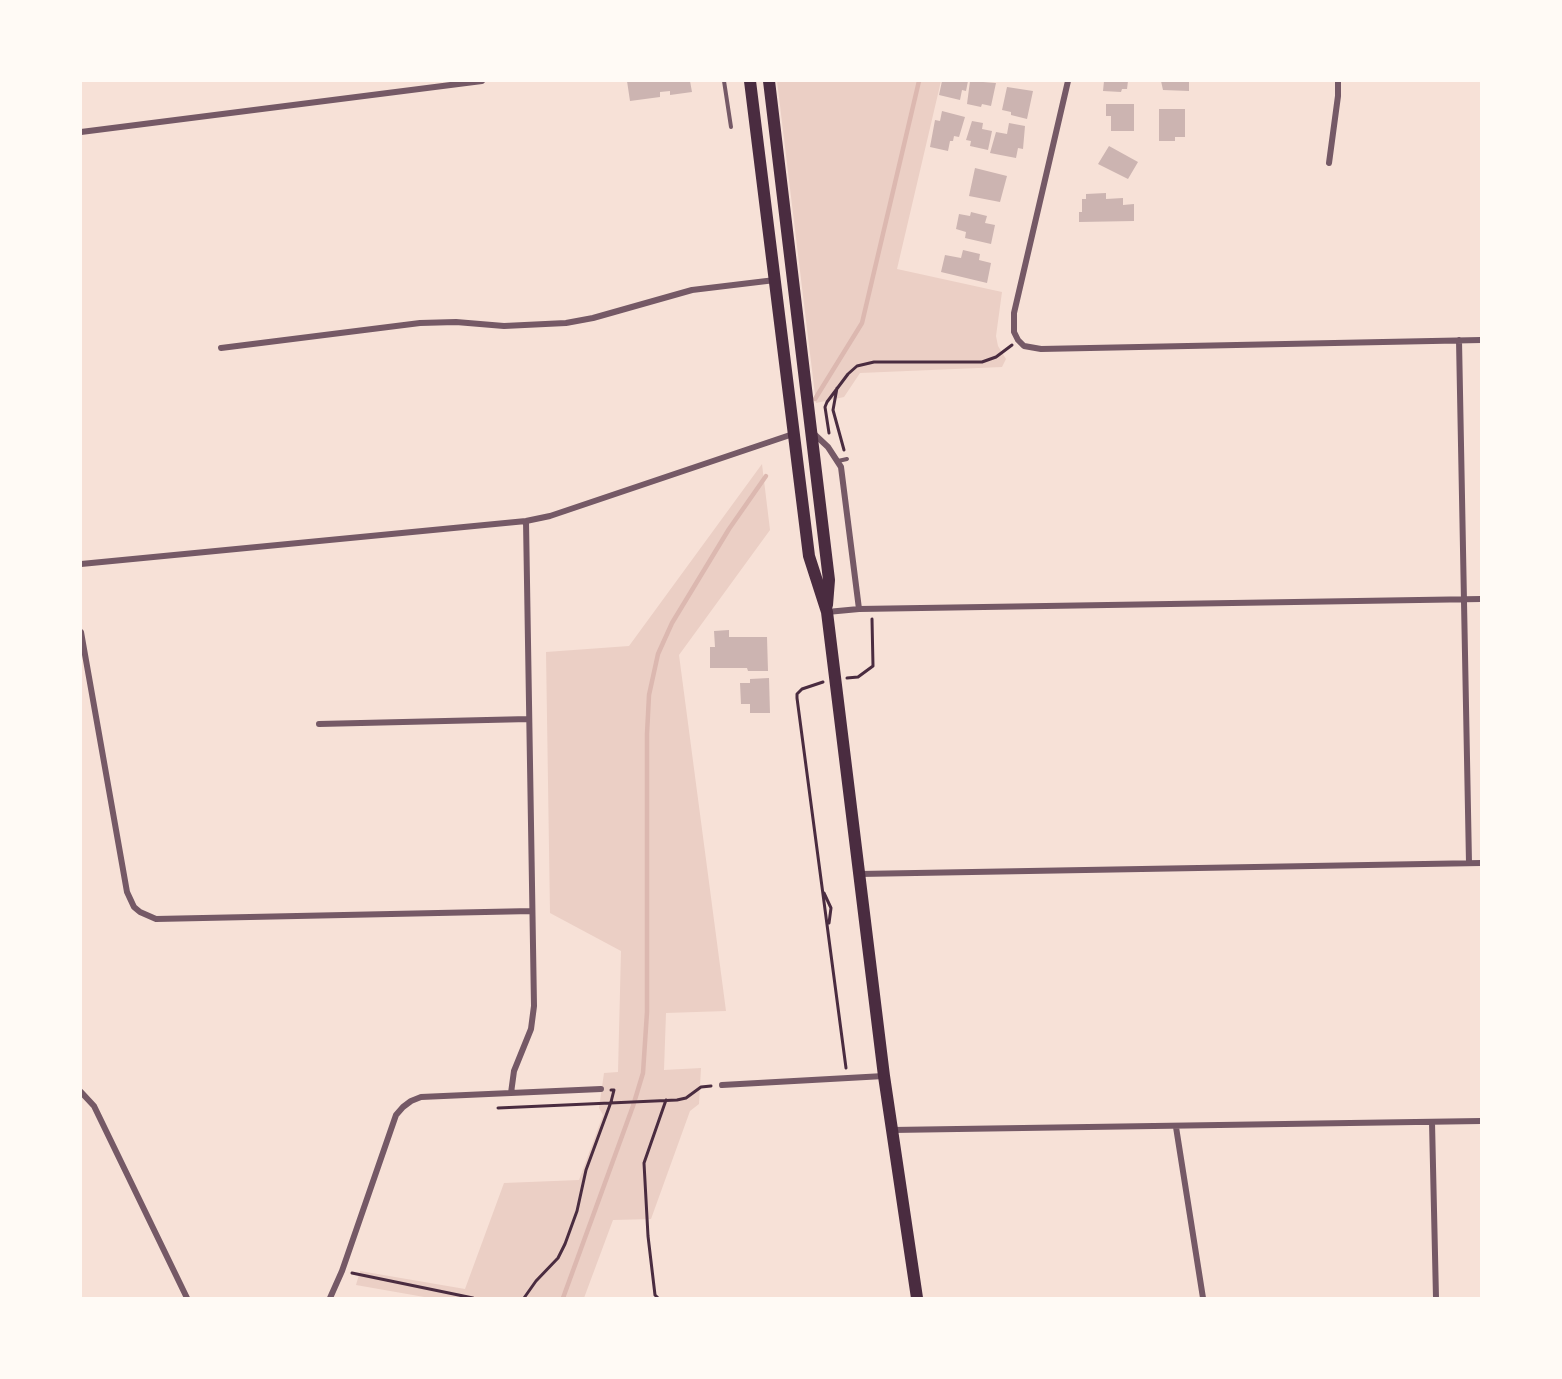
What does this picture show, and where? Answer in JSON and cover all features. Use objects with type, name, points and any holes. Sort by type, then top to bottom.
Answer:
[{"type":"main road","points":[[750,81],[809,556],[827,612]]},
{"type":"main road","points":[[769,81],[829,580],[827,612],[835,680],[892,1130],[916,1298]]},
{"type":"main road","points":[[793,434],[810,431]]},
{"type":"street","points":[[81,132],[445,83],[482,81]]},
{"type":"street","points":[[1068,81],[1014,313],[1013,323],[1018,340],[1024,346],[1041,349],[1481,340]]},
{"type":"street","points":[[1329,163],[1338,81]]},
{"type":"street","points":[[221,348],[420,323],[456,322],[515,326],[566,323],[593,318],[692,290],[775,280]]},
{"type":"street","points":[[1459,340],[1469,863]]},
{"type":"street","points":[[810,431],[828,447],[838,461],[843,477],[858,609]]},
{"type":"street","points":[[81,564],[550,516],[793,434]]},
{"type":"street","points":[[511,1093],[514,1071],[531,1029],[534,1006],[526,520]]},
{"type":"street","points":[[827,612],[858,609],[1481,599]]},
{"type":"street","points":[[81,632],[127,892],[140,912],[156,919],[532,910]]},
{"type":"street","points":[[319,724],[529,719]]},
{"type":"street","points":[[859,874],[1481,863]]},
{"type":"street","points":[[722,1085],[885,1076]]},
{"type":"street","points":[[330,1298],[342,1271],[396,1115],[403,1107],[421,1097],[601,1089]]},
{"type":"street","points":[[81,1092],[94,1106],[187,1298]]},
{"type":"street","points":[[892,1130],[1481,1121]]},
{"type":"street","points":[[1432,1122],[1436,1298]]},
{"type":"street","points":[[1176,1127],[1203,1298]]},
{"type":"lane","points":[[724,81],[731,127]]},
{"type":"lane","points":[[838,461],[847,459]]},
{"type":"path","points":[[830,435],[825,407],[851,369],[865,363],[982,362],[996,357],[1018,340]]},
{"type":"path","points":[[837,388],[833,410],[847,459]]},
{"type":"path","points":[[838,446],[847,459]]},
{"type":"path","points":[[847,1077],[829,925],[824,908],[824,891],[797,694],[808,685],[858,677],[873,666],[872,625]]},
{"type":"path","points":[[824,891],[831,908],[829,925]]},
{"type":"path","points":[[498,1108],[686,1098],[701,1087],[722,1085]]},
{"type":"path","points":[[658,1298],[655,1295],[648,1236],[644,1163],[666,1100]]},
{"type":"path","points":[[524,1298],[558,1257],[565,1244],[577,1211],[586,1170],[611,1102]]},
{"type":"path","points":[[342,1271],[473,1298]]},
{"type":"shaded area","points":[[777,81],[941,81],[897,269],[1002,292],[996,336],[998,346],[1006,359],[1002,367],[860,373],[844,397],[816,403]]},
{"type":"shaded area","points":[[762,464],[770,530],[679,655],[726,1011],[666,1013],[664,1070],[701,1068],[699,1104],[690,1111],[651,1219],[613,1220],[584,1298],[430,1298],[356,1285],[360,1271],[465,1289],[504,1183],[579,1180],[603,1115],[599,1108],[604,1073],[618,1072],[621,951],[550,913],[546,652],[629,646]]},
{"type":"building","points":[[627,81],[690,81],[692,92],[670,95],[670,91],[660,92],[660,97],[630,101]]},
{"type":"building","points":[[942,81],[968,81],[966,91],[962,90],[960,100],[939,95]]},
{"type":"building","points":[[970,81],[996,83],[991,106],[982,104],[981,107],[967,104]]},
{"type":"building","points":[[1104,81],[1128,81],[1127,89],[1122,89],[1121,92],[1103,91]]},
{"type":"building","points":[[1161,81],[1189,81],[1189,91],[1163,90]]},
{"type":"building","points":[[1007,87],[1033,91],[1027,119],[1002,110]]},
{"type":"building","points":[[1106,104],[1134,104],[1134,131],[1111,131],[1111,116],[1106,116]]},
{"type":"building","points":[[1159,109],[1185,109],[1185,137],[1175,137],[1175,141],[1159,141]]},
{"type":"building","points":[[942,111],[965,117],[959,137],[954,136],[953,141],[950,141],[948,151],[930,147],[935,120],[940,121]]},
{"type":"building","points":[[972,121],[983,123],[982,129],[992,131],[988,150],[970,146],[971,141],[966,140]]},
{"type":"building","points":[[1009,123],[1025,126],[1023,149],[1018,148],[1016,158],[990,153],[996,132],[1007,134]]},
{"type":"building","points":[[1109,146],[1138,162],[1128,179],[1098,164]]},
{"type":"building","points":[[975,168],[1007,176],[1000,202],[969,196]]},
{"type":"building","points":[[1106,193],[1106,199],[1123,198],[1123,205],[1134,204],[1134,221],[1079,222],[1082,199],[1086,199],[1086,194]]},
{"type":"building","points":[[971,212],[987,216],[985,223],[995,225],[991,244],[965,238],[966,232],[956,229],[959,214],[970,216]]},
{"type":"building","points":[[963,250],[980,254],[979,260],[991,263],[987,283],[941,272],[945,255],[961,258]]},
{"type":"building","points":[[729,630],[729,637],[767,637],[768,671],[748,671],[747,668],[710,668],[710,647],[715,647],[714,631]]},
{"type":"building","points":[[769,678],[770,713],[750,713],[750,704],[741,704],[740,683],[750,683],[750,679]]},
{"type":"waterway","points":[[815,399],[862,323],[919,81]]},
{"type":"waterway","points":[[563,1298],[643,1073],[647,1012],[647,734],[649,695],[658,654],[672,623],[729,529],[766,476]]}]
